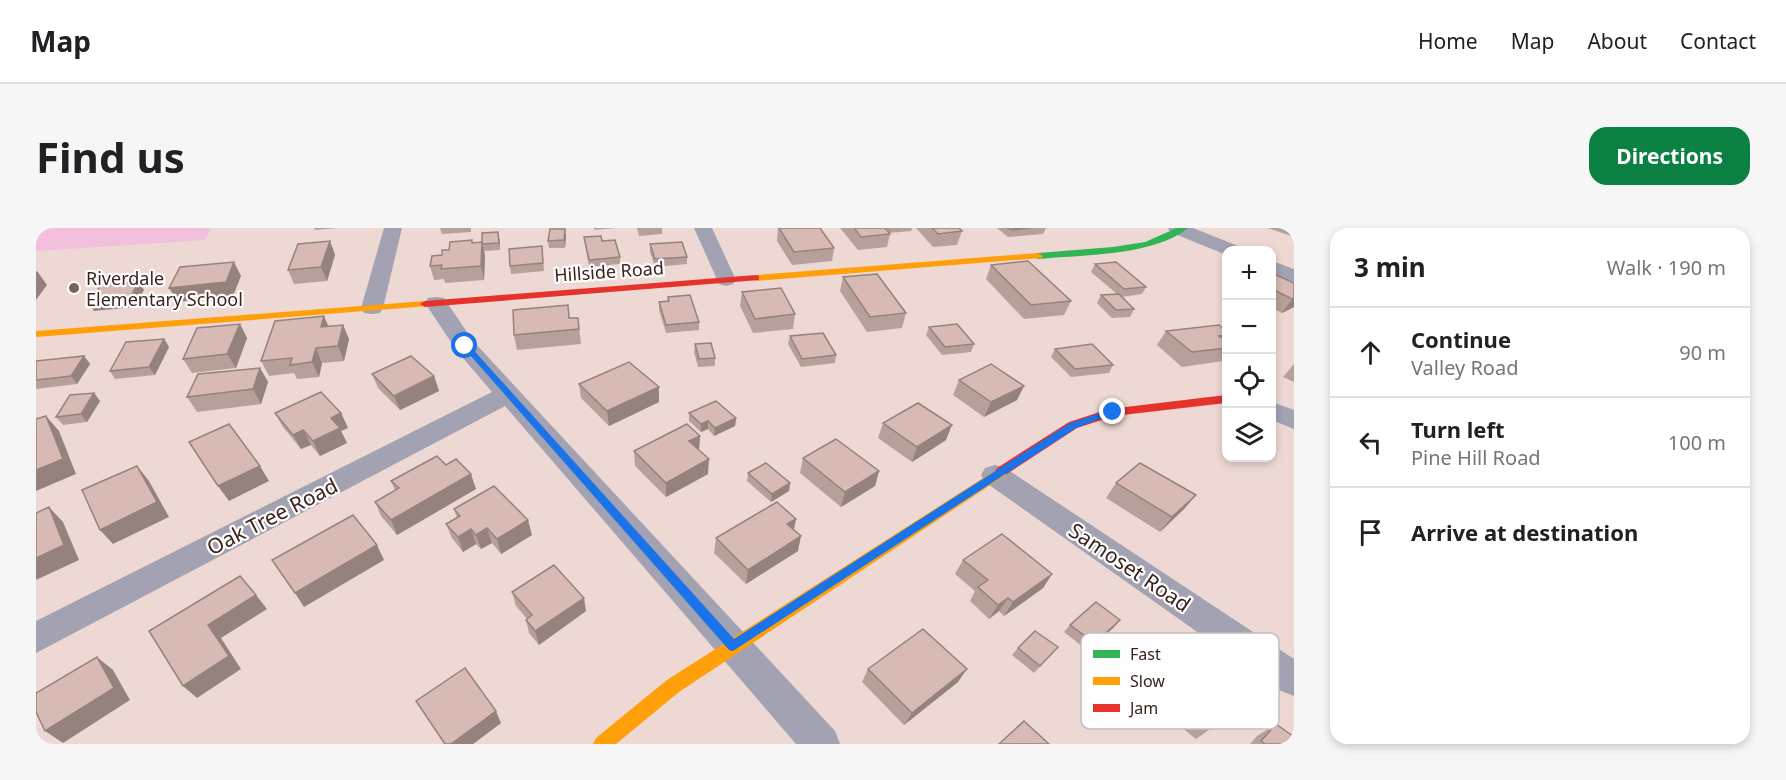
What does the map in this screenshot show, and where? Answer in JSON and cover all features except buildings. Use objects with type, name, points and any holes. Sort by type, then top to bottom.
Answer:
[{"type":"street","points":[[372,308],[393,228]]},
{"type":"street","points":[[703,228],[726,280]]},
{"type":"street","points":[[1181,229],[1222,246]]},
{"type":"street","name":"Hillside Road","points":[[36,334],[1113,250],[1147,244],[1181,229]]},
{"type":"street","points":[[1276,269],[1294,276]]},
{"type":"street","points":[[436,303],[455,333],[508,394],[821,744]]},
{"type":"street","name":"Oak Tree Road","points":[[36,638],[508,394]]},
{"type":"street","points":[[602,744],[674,686],[733,646],[995,475],[1086,419],[1113,412],[1222,400]]},
{"type":"street","points":[[1276,412],[1294,420]]},
{"type":"street","name":"Samoset Road","points":[[995,475],[1227,633]]},
{"type":"street","name":"Samoset Road","points":[[1279,669],[1294,679]]},
{"type":"shaded area","points":[[41,228],[211,228],[205,240],[36,251],[36,234]]},
{"type":"traffic: fast","points":[[1038,256],[1113,250],[1147,244],[1184,228]]},
{"type":"traffic: slow","points":[[756,278],[1038,256]]},
{"type":"traffic: slow","points":[[36,334],[425,304]]},
{"type":"traffic: slow","points":[[602,744],[673,686],[1002,471]]},
{"type":"traffic: jam","points":[[425,304],[756,278]]},
{"type":"traffic: jam","points":[[1002,471],[1073,425],[1113,412],[1222,399]]},
{"type":"place","name":"Riverdale Elementary School","points":[[74,288]]},
{"type":"route","points":[[465,346],[733,646],[1073,425],[1113,412]]}]
